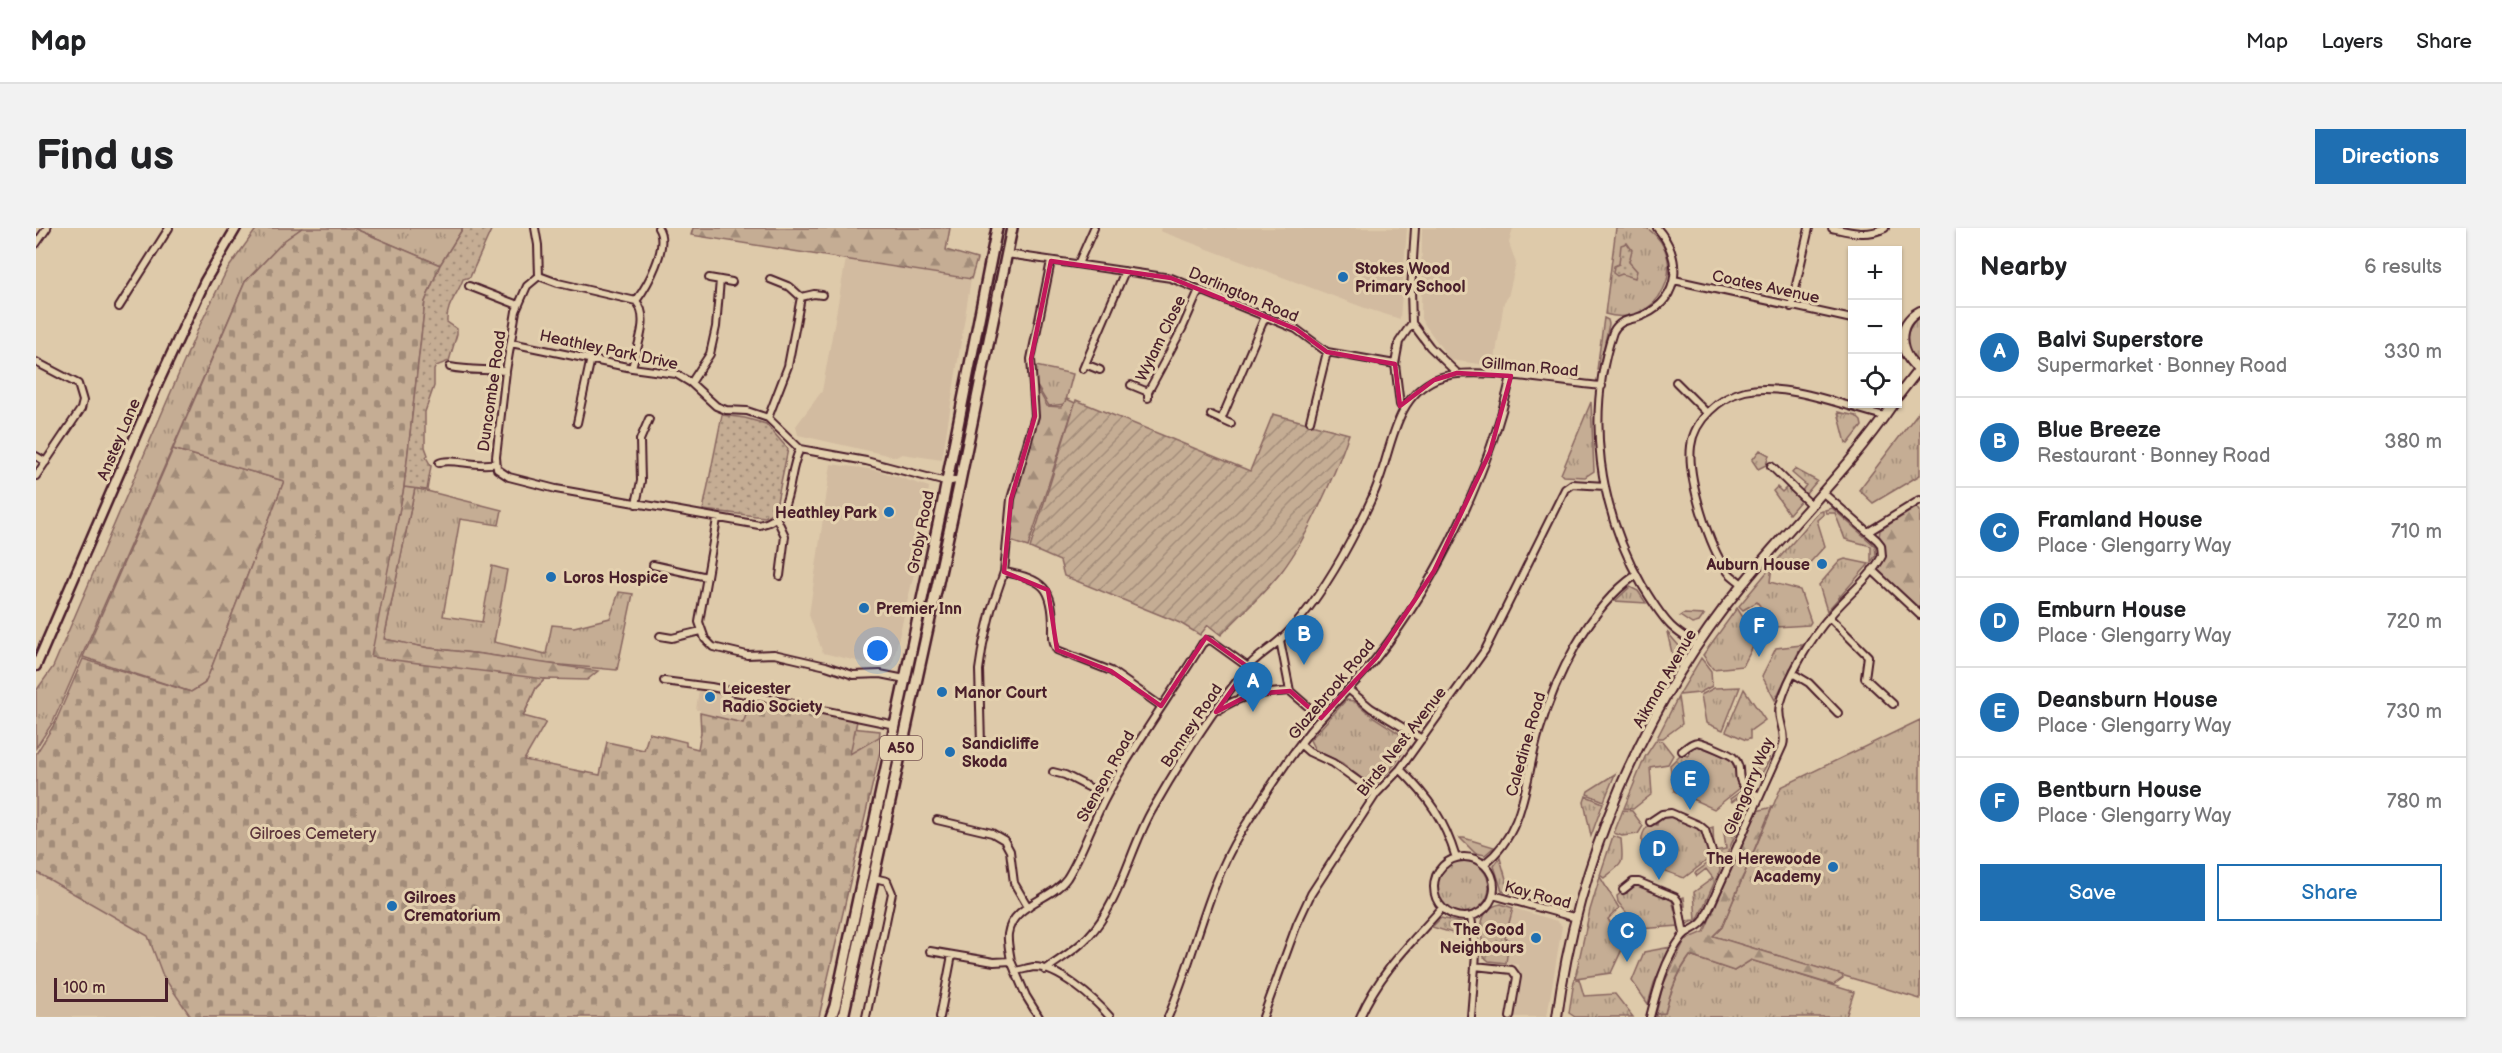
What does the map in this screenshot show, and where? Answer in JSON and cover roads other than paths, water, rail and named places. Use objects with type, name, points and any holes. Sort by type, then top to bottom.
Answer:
[{"type":"main road","name":"Anstey Lane","points":[[36,666],[205,280],[236,228]]},
{"type":"main road","name":"Groby Road","points":[[831,1017],[905,679],[997,228]]},
{"type":"main road","name":"Groby Road","points":[[843,1017],[961,479],[1012,228]]},
{"type":"street","points":[[36,244],[47,228]]},
{"type":"street","points":[[119,307],[169,228]]},
{"type":"street","points":[[535,228],[539,276],[558,283],[636,301],[642,309],[642,321],[632,368]]},
{"type":"street","points":[[636,301],[651,280],[655,269],[661,236],[658,228]]},
{"type":"street","points":[[1078,264],[1094,228]]},
{"type":"street","points":[[1403,408],[1400,405],[1395,364],[1399,342],[1412,323],[1411,290],[1415,228]]},
{"type":"street","points":[[1657,228],[1666,238],[1673,252],[1674,280],[1666,296],[1656,308],[1644,315],[1620,322],[1616,326],[1611,337],[1602,386],[1599,427],[1605,486],[1612,517],[1636,575],[1671,626],[1697,645]]},
{"type":"street","points":[[1791,307],[1809,228]]},
{"type":"street","points":[[1832,228],[1859,234],[1885,228]]},
{"type":"street","name":"Darlington Road","points":[[1007,254],[1170,278],[1296,329],[1326,352],[1395,364]]},
{"type":"street","points":[[987,745],[981,745],[979,670],[991,610],[1004,572],[1010,500],[1035,416],[1031,359],[1051,261]]},
{"type":"street","points":[[1100,370],[1084,366],[1125,271]]},
{"type":"street","name":"Duncombe Road","points":[[539,276],[527,286],[518,305],[506,371],[497,469],[514,479],[717,519],[759,525],[777,519]]},
{"type":"street","points":[[709,278],[732,282]]},
{"type":"street","points":[[770,279],[790,287],[801,297]]},
{"type":"street","points":[[691,383],[710,354],[716,327],[720,280]]},
{"type":"street","name":"Coates Avenue","points":[[1674,280],[1848,318]]},
{"type":"street","points":[[469,285],[518,305]]},
{"type":"street","name":"Wylam Close","points":[[1131,385],[1148,395],[1199,290]]},
{"type":"street","points":[[801,297],[822,295]]},
{"type":"street","points":[[768,418],[788,366],[801,297]]},
{"type":"street","points":[[1902,327],[1920,311]]},
{"type":"street","points":[[1221,420],[1264,317]]},
{"type":"street","name":"Gillman Road","points":[[1412,323],[1430,347],[1457,373]]},
{"type":"street","name":"Heathley Park Drive","points":[[511,343],[632,368],[676,374],[691,383],[716,406],[726,410],[747,411],[768,418],[800,449]]},
{"type":"street","points":[[1902,347],[1906,356],[1920,369],[1902,391]]},
{"type":"street","points":[[1310,421],[1326,352]]},
{"type":"street","points":[[577,423],[591,358]]},
{"type":"street","points":[[36,362],[78,384],[83,401],[81,409],[36,476]]},
{"type":"street","points":[[450,367],[463,370],[476,368],[506,371]]},
{"type":"street","name":"Gillman Road","points":[[1403,408],[1413,396],[1434,380],[1457,373],[1511,376],[1602,386]]},
{"type":"street","name":"Glazebrook Road","points":[[1168,1017],[1178,995],[1201,920],[1240,834],[1300,744],[1377,657],[1410,612],[1434,571],[1490,452],[1502,416],[1511,376]]},
{"type":"street","points":[[1676,382],[1707,413]]},
{"type":"street","points":[[1742,584],[1728,572],[1712,540],[1691,474],[1690,446],[1707,413],[1725,399],[1755,389],[1782,390],[1884,417]]},
{"type":"street","name":"Bonney Road","points":[[1045,970],[1078,947],[1102,920],[1150,814],[1199,734],[1248,667],[1266,649],[1280,640],[1322,590],[1349,544],[1378,484],[1403,408]]},
{"type":"street","name":"Aikman Avenue","points":[[1557,1017],[1577,918],[1603,830],[1633,761],[1697,645],[1742,584],[1822,492],[1890,408]]},
{"type":"street","points":[[1211,415],[1231,424]]},
{"type":"street","points":[[636,504],[641,481],[640,440],[649,419]]},
{"type":"street","points":[[780,576],[785,536],[777,519],[786,503],[794,459],[800,449],[866,461],[946,482],[961,479]]},
{"type":"street","points":[[36,456],[46,462]]},
{"type":"street","points":[[439,463],[448,460],[476,466],[496,463]]},
{"type":"street","points":[[1771,466],[1811,505]]},
{"type":"street","name":"Birds Nest Avenue","points":[[1263,1017],[1297,924],[1311,894],[1376,794],[1400,769],[1485,650],[1565,489],[1572,484],[1605,486]]},
{"type":"street","name":"Glengarry Way","points":[[1650,1017],[1663,975],[1684,933],[1700,927],[1704,920],[1783,745],[1785,738],[1779,709],[1794,674],[1812,640],[1829,616],[1882,556],[1881,545],[1822,492]]},
{"type":"street","points":[[1868,532],[1920,500]]},
{"type":"street","points":[[717,519],[699,622],[701,631],[713,647],[747,655],[774,654],[853,675],[880,674],[905,679]]},
{"type":"street","points":[[652,565],[707,577]]},
{"type":"street","points":[[1872,570],[1920,615]]},
{"type":"street","points":[[1004,572],[1033,581],[1048,590],[1053,605],[1053,639],[1057,650],[1111,671],[1161,706]]},
{"type":"street","name":"Caledine Road","points":[[1484,864],[1496,855],[1515,826],[1538,734],[1549,700],[1563,669],[1604,604],[1619,586],[1636,575]]},
{"type":"street","points":[[1829,616],[1868,656],[1865,678],[1893,704]]},
{"type":"street","points":[[660,636],[672,638],[701,631]]},
{"type":"street","name":"Stenson Road","points":[[1039,1017],[1011,961],[1008,933],[1014,920],[1028,907],[1054,891],[1068,877],[1106,796],[1202,644],[1207,640],[1212,641],[1248,667]]},
{"type":"street","points":[[1280,640],[1290,691],[1321,718]]},
{"type":"street","points":[[1794,674],[1809,683],[1838,713]]},
{"type":"street","points":[[664,681],[711,687],[895,725]]},
{"type":"street","points":[[1348,689],[1371,708],[1422,739]]},
{"type":"street","points":[[1216,712],[1235,699],[1251,694],[1290,691]]},
{"type":"street","points":[[1682,751],[1700,742],[1731,755],[1737,762],[1740,783],[1746,790],[1759,796]]},
{"type":"street","points":[[1300,744],[1310,752],[1341,768],[1376,794]]},
{"type":"street","points":[[1400,769],[1425,795],[1442,819],[1456,858]]},
{"type":"street","points":[[1053,772],[1065,775],[1106,796]]},
{"type":"street","points":[[1650,822],[1662,814],[1671,813],[1699,825],[1705,830],[1713,857],[1728,866]]},
{"type":"street","points":[[937,820],[992,833],[1004,840],[1010,851],[1014,883],[1028,907]]},
{"type":"street","points":[[1471,1017],[1476,954],[1471,916],[1455,916],[1442,908],[1435,896],[1436,876],[1444,865],[1456,858],[1468,857],[1484,864]]},
{"type":"street","name":"Kay Road","points":[[1471,916],[1485,909],[1493,896],[1492,875],[1484,864]]},
{"type":"street","points":[[866,1017],[892,893],[887,881],[874,878]]},
{"type":"street","points":[[1623,890],[1634,882],[1639,882],[1675,897],[1678,901],[1684,933]]},
{"type":"street","name":"Kay Road","points":[[1493,896],[1577,918]]},
{"type":"street","points":[[1359,1017],[1368,998],[1390,964],[1442,908]]},
{"type":"street","points":[[930,951],[994,962],[1011,961]]},
{"type":"street","points":[[940,1017],[952,955]]},
{"type":"street","points":[[1476,966],[1512,970],[1517,977],[1510,1017]]},
{"type":"street","points":[[1015,971],[1036,967],[1054,972],[1076,987],[1110,1017]]},
{"type":"place","name":"Stokes Wood Primary School","points":[[1343,277]]},
{"type":"place","name":"Heathley Park","points":[[889,512]]},
{"type":"place","name":"Auburn House","points":[[1822,564]]},
{"type":"place","name":"Loros Hospice","points":[[551,577]]},
{"type":"place","name":"Premier Inn","points":[[864,608]]},
{"type":"place","name":"Bentburn House","points":[[1759,657]]},
{"type":"place","name":"Blue Breeze","points":[[1304,665]]},
{"type":"place","name":"Manor Court","points":[[942,692]]},
{"type":"place","name":"Leicester Radio Society","points":[[710,697]]},
{"type":"place","name":"Balvi Superstore","points":[[1253,712]]},
{"type":"place","name":"Sandicliffe Skoda","points":[[950,752]]},
{"type":"place","name":"Deansburn House","points":[[1690,810]]},
{"type":"place","name":"The Herewoode Academy","points":[[1833,867]]},
{"type":"place","name":"Emburn House","points":[[1659,880]]},
{"type":"place","name":"Gilroes Crematorium","points":[[392,906]]},
{"type":"place","name":"The Good Neighbours","points":[[1536,938]]},
{"type":"place","name":"Framland House","points":[[1627,962]]},
{"type":"park label","name":"Gilroes Cemetery","points":[[313,833]]}]
